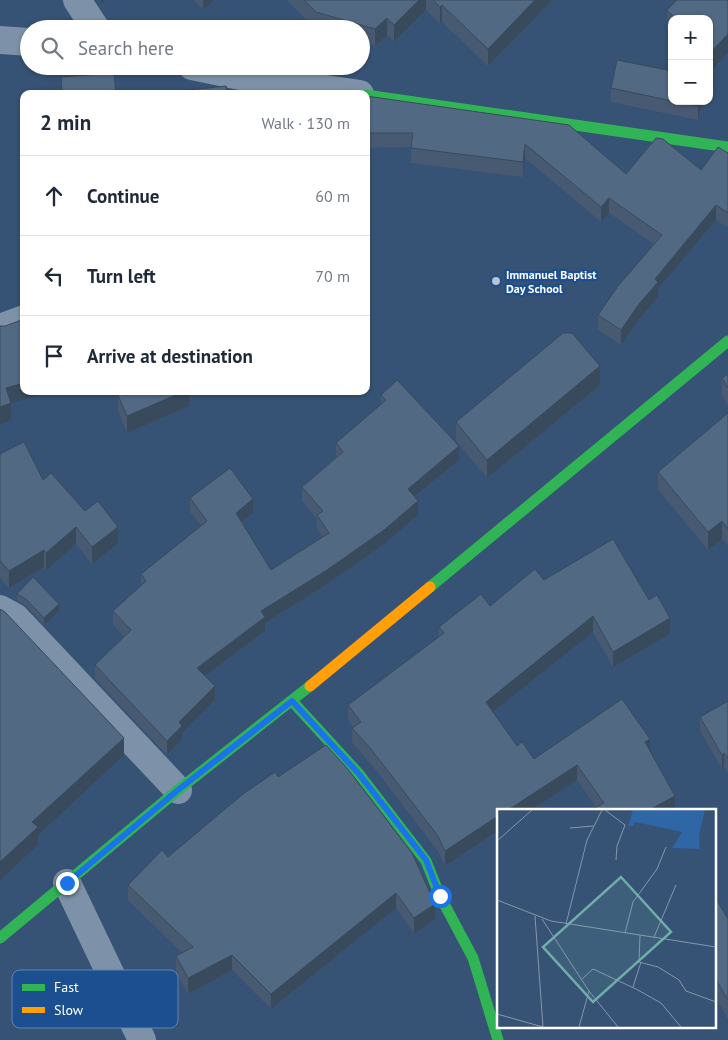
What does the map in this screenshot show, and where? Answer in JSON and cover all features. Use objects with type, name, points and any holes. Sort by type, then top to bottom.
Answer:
[{"type":"street","points":[[77,0],[90,20]]},
{"type":"street","points":[[0,40],[20,41]]},
{"type":"street","points":[[218,75],[246,85],[309,90]]},
{"type":"street","points":[[370,96],[728,147]]},
{"type":"street","points":[[0,328],[20,320]]},
{"type":"street","points":[[0,938],[178,790],[292,701],[728,341]]},
{"type":"street","points":[[0,610],[15,617],[178,790]]},
{"type":"street","points":[[292,701],[359,774],[426,860],[440,896],[473,958],[498,1040]]},
{"type":"street","points":[[67,883],[109,970]]},
{"type":"street","points":[[136,1028],[142,1040]]},
{"type":"building","points":[[304,0],[419,0],[394,25],[387,18],[375,29],[370,28],[370,20],[344,20],[316,12]]},
{"type":"building","points":[[433,0],[535,0],[488,49],[442,5],[440,7]]},
{"type":"building","points":[[677,0],[728,0],[728,34],[713,50],[713,15],[672,15],[667,10]]},
{"type":"building","points":[[617,60],[668,70],[668,100],[611,88]]},
{"type":"building","points":[[114,75],[116,90],[62,90],[61,77]]},
{"type":"building","points":[[226,86],[226,90],[189,90]]},
{"type":"building","points":[[370,97],[569,125],[626,174],[656,138],[663,139],[701,170],[718,147],[728,153],[728,213],[716,205],[655,279],[658,282],[639,304],[621,330],[598,315],[618,286],[662,235],[609,198],[601,207],[525,144],[523,162],[411,148],[413,133],[370,133]]},
{"type":"building","points":[[20,320],[20,384],[6,388],[11,403],[0,407],[0,326]]},
{"type":"building","points":[[563,333],[572,333],[600,366],[487,460],[456,422]]},
{"type":"building","points":[[728,374],[728,388],[722,378]]},
{"type":"building","points":[[397,380],[459,446],[408,489],[418,501],[384,530],[327,570],[261,611],[265,617],[197,668],[215,686],[179,722],[182,726],[167,741],[95,665],[131,630],[113,611],[146,581],[141,574],[207,521],[190,498],[230,468],[253,499],[236,513],[271,570],[329,533],[317,515],[323,511],[302,487],[343,452],[336,443],[386,400],[381,395]]},
{"type":"building","points":[[118,395],[176,395],[127,416]]},
{"type":"building","points":[[728,413],[728,529],[722,521],[708,532],[658,472]]},
{"type":"building","points":[[24,442],[43,480],[51,473],[85,511],[98,501],[118,527],[92,547],[76,527],[46,553],[44,550],[9,571],[0,561],[0,454]]},
{"type":"building","points":[[613,539],[649,600],[657,595],[670,618],[613,652],[593,616],[486,702],[517,746],[522,742],[534,759],[622,699],[650,739],[645,742],[675,796],[651,809],[593,809],[604,803],[577,765],[510,809],[497,809],[497,817],[445,851],[438,836],[371,749],[352,728],[361,722],[348,705],[444,633],[439,627],[481,594],[490,606],[535,569],[544,580]]},
{"type":"building","points":[[33,577],[59,604],[44,618],[26,599],[17,594]]},
{"type":"building","points":[[0,609],[5,612],[124,738],[32,822],[38,827],[0,862]]},
{"type":"building","points":[[728,701],[728,759],[724,753],[722,755],[700,717]]},
{"type":"building","points":[[326,745],[347,768],[412,853],[435,904],[414,918],[396,893],[271,994],[232,955],[188,978],[176,956],[193,947],[128,885],[162,850],[168,857],[243,794],[275,772],[278,777]]},
{"type":"building","points":[[716,898],[728,919],[728,1000],[716,979]]},
{"type":"traffic: fast","points":[[370,96],[728,147]]},
{"type":"traffic: fast","points":[[430,587],[728,341]]},
{"type":"traffic: fast","points":[[0,938],[178,790],[310,686]]},
{"type":"traffic: fast","points":[[292,701],[359,774],[426,861],[440,896],[473,958],[498,1040]]},
{"type":"traffic: slow","points":[[310,686],[430,587]]},
{"type":"place","name":"Immanuel Baptist Day School","points":[[496,281]]},
{"type":"route","points":[[67,883],[178,790],[292,701],[359,774],[426,860],[440,896]]}]
